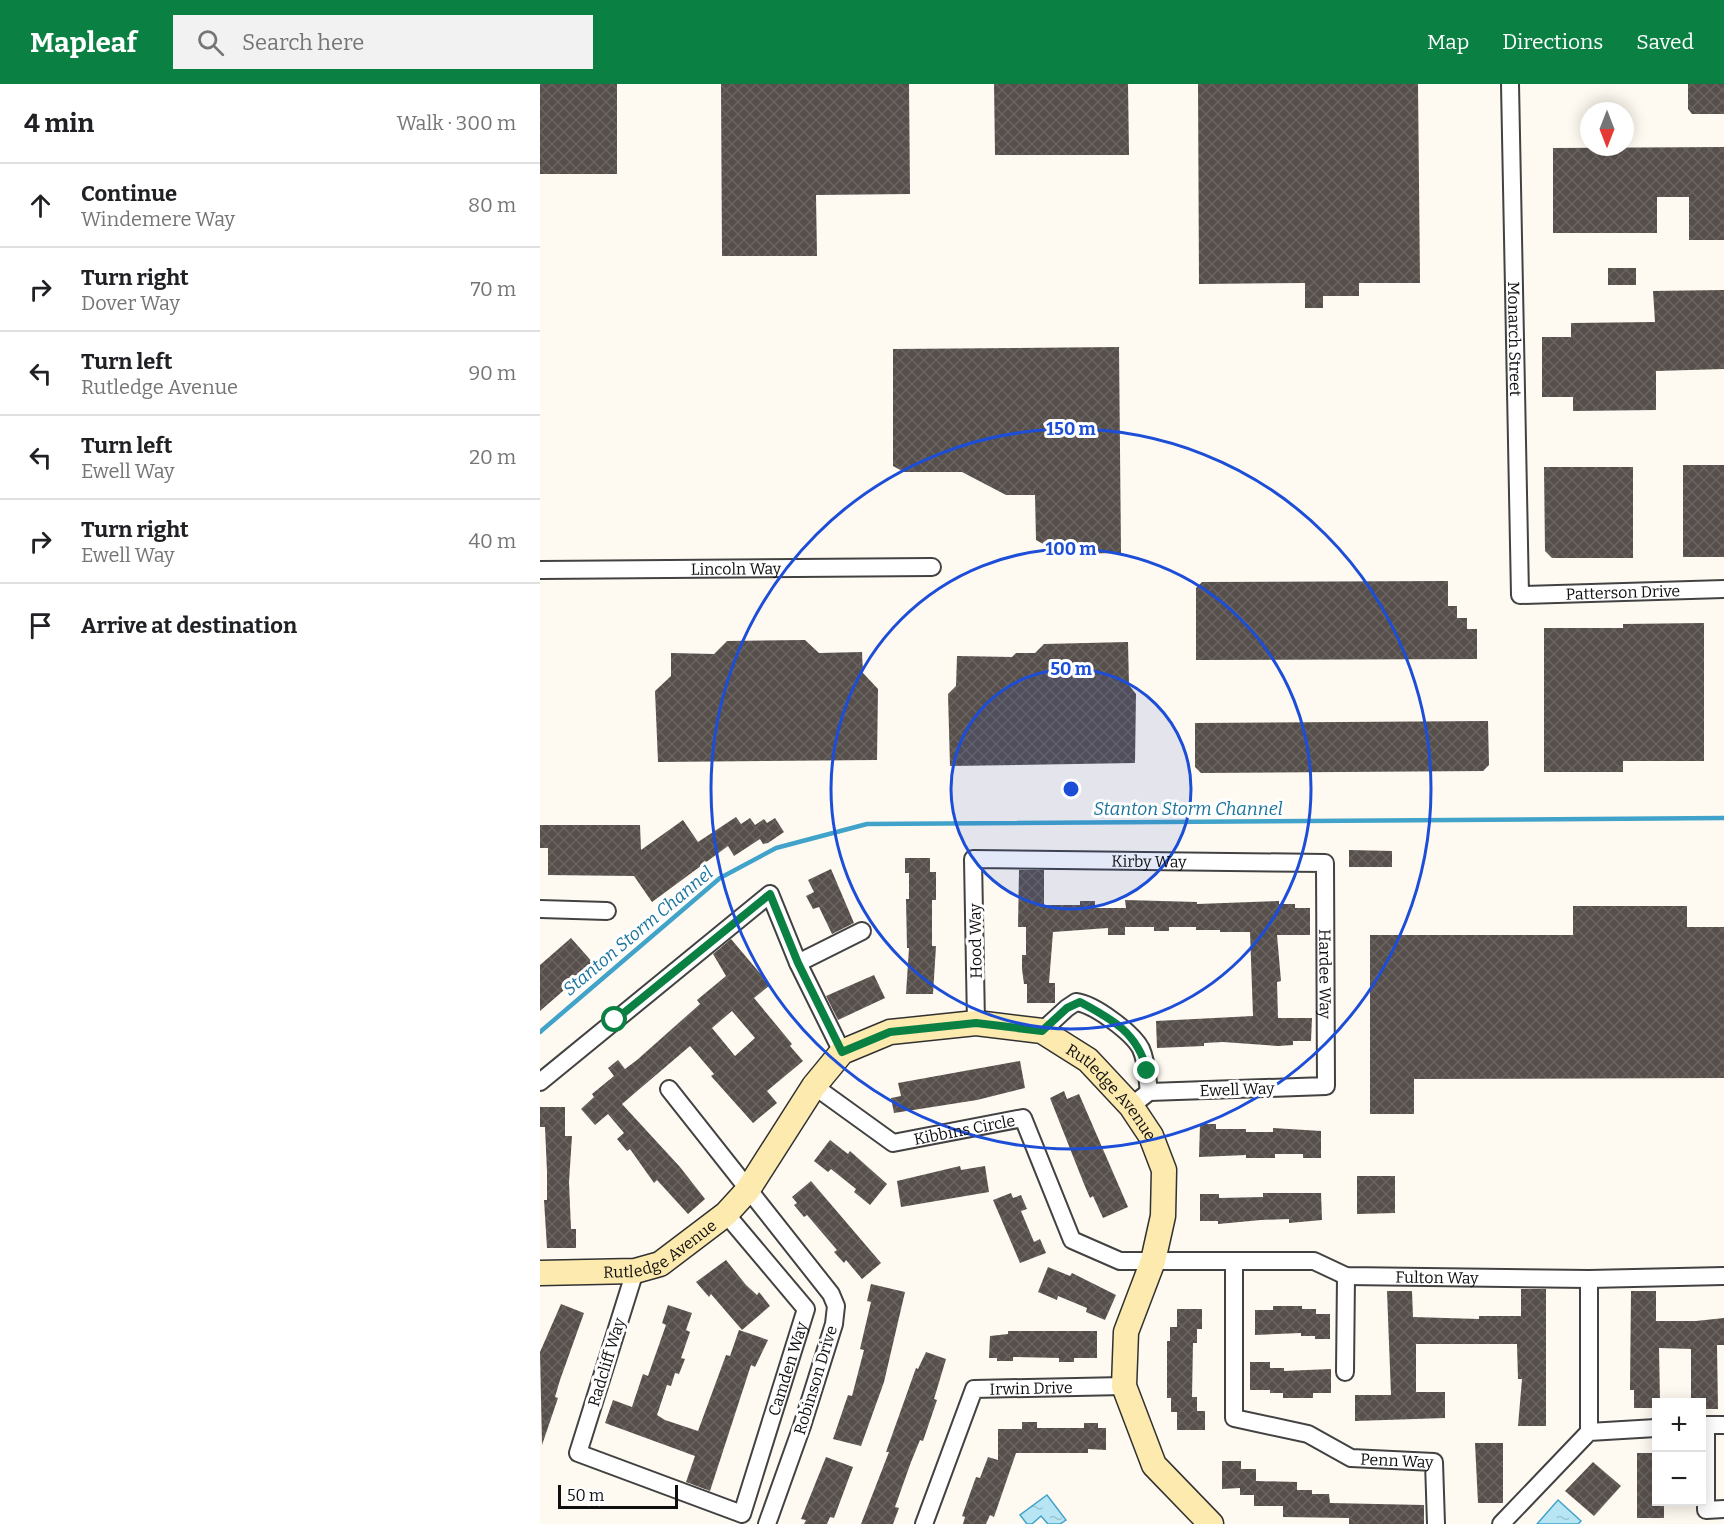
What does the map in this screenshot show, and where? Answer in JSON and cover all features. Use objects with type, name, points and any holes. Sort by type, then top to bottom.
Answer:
[{"type":"street","name":"Monarch Street","points":[[1510,84],[1520,595]]},
{"type":"street","name":"Lincoln Way","points":[[540,570],[932,567]]},
{"type":"street","name":"Patterson Drive","points":[[1520,595],[1724,589]]},
{"type":"street","name":"Kirby Way","points":[[973,859],[1325,863]]},
{"type":"street","name":"Hood Way","points":[[973,859],[976,1023]]},
{"type":"street","name":"Hardee Way","points":[[1325,863],[1326,1086]]},
{"type":"street","points":[[540,1082],[770,894],[798,963],[842,1052]]},
{"type":"street","points":[[540,909],[607,911]]},
{"type":"street","points":[[798,963],[862,931]]},
{"type":"street","points":[[1042,1031],[1076,1002],[1104,1015],[1131,1036],[1142,1052],[1140,1099]]},
{"type":"street","name":"Rutledge Avenue","points":[[540,1274],[635,1271],[660,1264],[726,1214],[747,1191],[814,1086],[842,1052],[890,1032],[976,1023],[1042,1031],[1088,1060],[1140,1099],[1164,1170],[1163,1216],[1153,1261],[1126,1332],[1124,1386],[1154,1465],[1211,1524]]},
{"type":"street","name":"Kibbins Circle","points":[[814,1086],[893,1143],[1023,1118],[1072,1240],[1120,1261],[1153,1261]]},
{"type":"street","name":"Ewell Way","points":[[1140,1099],[1326,1086]]},
{"type":"street","points":[[669,1089],[747,1191]]},
{"type":"street","name":"Robinson Drive","points":[[747,1191],[831,1294],[837,1306],[834,1324],[802,1426],[767,1524]]},
{"type":"street","name":"Camden Way","points":[[578,1453],[742,1514],[806,1309],[726,1214]]},
{"type":"street","name":"Fulton Way","points":[[1153,1261],[1314,1261],[1346,1276],[1589,1279],[1724,1276]]},
{"type":"street","name":"Penn Way","points":[[1234,1262],[1234,1418],[1308,1434],[1351,1458],[1434,1462],[1436,1524]]},
{"type":"street","name":"Radcliff Way","points":[[578,1453],[635,1271]]},
{"type":"street","points":[[1345,1372],[1346,1276]]},
{"type":"street","points":[[1589,1279],[1589,1432]]},
{"type":"street","name":"Irwin Drive","points":[[924,1524],[974,1389],[1124,1386]]},
{"type":"street","points":[[1706,1425],[1724,1425]]},
{"type":"street","points":[[1501,1524],[1589,1432],[1652,1428]]},
{"type":"street","points":[[1705,1452],[1706,1510],[1724,1509]]},
{"type":"water","points":[[1047,1495],[1066,1520],[1060,1524],[1048,1524],[1041,1516],[1032,1524],[1027,1524],[1020,1515]]},
{"type":"water","points":[[1558,1500],[1581,1521],[1578,1524],[1537,1524]]},
{"type":"building","points":[[540,84],[617,84],[617,174],[540,174]]},
{"type":"building","points":[[721,84],[909,84],[910,194],[816,195],[817,256],[722,256]]},
{"type":"building","points":[[994,84],[1128,84],[1129,155],[995,155]]},
{"type":"building","points":[[1198,84],[1418,84],[1420,283],[1359,283],[1359,296],[1323,296],[1323,308],[1305,308],[1305,283],[1199,284]]},
{"type":"building","points":[[1688,84],[1724,84],[1724,114],[1692,114],[1688,109]]},
{"type":"building","points":[[1724,147],[1724,240],[1689,240],[1689,197],[1657,197],[1657,233],[1553,233],[1553,148],[1580,148],[1580,156],[1634,156],[1634,148]]},
{"type":"building","points":[[1608,268],[1636,268],[1636,285],[1608,285]]},
{"type":"building","points":[[1724,290],[1724,369],[1656,371],[1656,410],[1573,411],[1573,397],[1542,397],[1542,337],[1571,337],[1571,323],[1655,322],[1653,291]]},
{"type":"building","points":[[1119,347],[1121,553],[1061,554],[1036,540],[1035,495],[1006,495],[962,472],[904,472],[893,466],[893,349]]},
{"type":"building","points":[[1683,465],[1724,465],[1724,557],[1683,557]]},
{"type":"building","points":[[1544,467],[1633,467],[1633,558],[1552,558],[1545,551]]},
{"type":"building","points":[[1448,581],[1448,606],[1457,606],[1457,618],[1467,618],[1467,629],[1477,629],[1477,659],[1196,660],[1196,588],[1202,582]]},
{"type":"building","points":[[1704,623],[1704,761],[1623,761],[1623,772],[1544,772],[1544,628],[1623,628],[1623,624]]},
{"type":"building","points":[[805,640],[819,653],[862,652],[863,673],[878,689],[877,760],[658,762],[655,691],[671,676],[671,653],[714,654],[727,641]]},
{"type":"building","points":[[1128,642],[1129,685],[1136,694],[1135,763],[950,766],[948,694],[956,686],[957,656],[1012,657],[1016,653],[1035,653],[1044,644]]},
{"type":"building","points":[[1488,721],[1489,765],[1483,771],[1201,773],[1195,767],[1195,723]]},
{"type":"building","points":[[736,817],[741,824],[750,818],[755,825],[764,819],[767,823],[775,818],[784,832],[768,843],[763,844],[760,839],[734,856],[728,846],[652,902],[634,876],[548,875],[548,848],[540,848],[540,825],[640,825],[641,850],[683,820],[698,842]]},
{"type":"building","points":[[1349,850],[1392,851],[1392,867],[1349,867]]},
{"type":"building","points":[[905,858],[930,858],[930,872],[936,872],[936,900],[932,900],[932,946],[936,946],[933,994],[906,994],[909,948],[907,948],[906,899],[909,899],[909,873],[905,873]]},
{"type":"building","points":[[831,869],[854,923],[832,934],[819,907],[813,909],[806,896],[814,892],[808,880]]},
{"type":"building","points":[[1019,870],[1044,870],[1044,905],[1080,905],[1080,901],[1095,901],[1095,908],[1126,908],[1125,900],[1197,902],[1197,904],[1279,901],[1279,904],[1295,904],[1295,908],[1310,908],[1310,935],[1277,935],[1281,981],[1277,982],[1278,1018],[1312,1018],[1311,1041],[1293,1041],[1293,1045],[1278,1046],[1223,1042],[1204,1043],[1204,1046],[1157,1048],[1156,1021],[1253,1016],[1250,932],[1196,930],[1196,927],[1169,927],[1169,931],[1154,931],[1154,927],[1125,927],[1125,935],[1108,935],[1108,928],[1053,932],[1049,983],[1055,983],[1055,1003],[1027,1003],[1027,984],[1024,984],[1022,969],[1022,955],[1026,955],[1026,927],[1018,927]]},
{"type":"building","points":[[1573,906],[1687,906],[1687,927],[1724,927],[1724,1078],[1414,1079],[1414,1114],[1370,1114],[1370,935],[1573,935]]},
{"type":"building","points":[[571,938],[594,964],[540,1011],[540,965]]},
{"type":"building","points":[[731,939],[770,985],[754,998],[803,1061],[767,1091],[777,1103],[753,1123],[711,1076],[714,1074],[690,1046],[622,1104],[680,1167],[705,1199],[688,1214],[657,1180],[654,1183],[630,1149],[627,1151],[617,1139],[624,1133],[608,1114],[595,1125],[581,1109],[594,1097],[592,1094],[614,1076],[608,1068],[618,1060],[625,1069],[637,1060],[700,1004],[697,1000],[726,976],[713,954]],"holes":[[[732,1011],[755,1038],[735,1056],[712,1028]]]},
{"type":"building","points":[[874,975],[885,998],[838,1020],[826,996]]},
{"type":"building","points":[[1020,1061],[1025,1088],[977,1100],[894,1113],[891,1098],[901,1096],[898,1083]]},
{"type":"building","points":[[1064,1091],[1067,1099],[1079,1094],[1128,1207],[1103,1218],[1093,1196],[1090,1198],[1050,1098]]},
{"type":"building","points":[[540,1107],[565,1107],[565,1136],[572,1136],[569,1182],[571,1229],[576,1229],[576,1248],[547,1248],[544,1200],[547,1200],[545,1127],[540,1127]]},
{"type":"building","points":[[1200,1124],[1216,1124],[1216,1129],[1246,1129],[1246,1132],[1273,1132],[1273,1128],[1321,1131],[1321,1158],[1303,1158],[1303,1154],[1275,1154],[1275,1158],[1246,1158],[1246,1155],[1199,1157]]},
{"type":"building","points":[[830,1140],[848,1154],[850,1151],[887,1184],[870,1205],[854,1192],[856,1189],[831,1169],[828,1172],[814,1161]]},
{"type":"building","points":[[960,1166],[961,1170],[985,1166],[989,1192],[901,1207],[897,1181]]},
{"type":"building","points":[[1357,1176],[1395,1176],[1395,1213],[1357,1214]]},
{"type":"building","points":[[811,1181],[881,1263],[862,1279],[846,1260],[844,1263],[834,1252],[837,1250],[807,1215],[804,1217],[794,1205],[797,1203],[792,1197]]},
{"type":"building","points":[[1011,1193],[1013,1198],[1021,1195],[1027,1209],[1021,1211],[1034,1242],[1040,1239],[1046,1253],[1020,1263],[993,1200]]},
{"type":"building","points":[[1263,1193],[1321,1193],[1322,1220],[1289,1223],[1289,1219],[1261,1220],[1218,1224],[1218,1221],[1200,1221],[1200,1194],[1219,1194],[1219,1198],[1263,1197]]},
{"type":"building","points":[[726,1260],[746,1285],[757,1295],[759,1292],[770,1306],[742,1330],[711,1294],[709,1297],[696,1282]]},
{"type":"building","points":[[1048,1267],[1070,1276],[1072,1273],[1116,1295],[1105,1320],[1086,1312],[1087,1308],[1058,1296],[1057,1300],[1038,1292]]},
{"type":"building","points":[[871,1284],[905,1292],[884,1382],[861,1446],[833,1439],[848,1395],[852,1396],[864,1350],[860,1349],[871,1302],[867,1301]]},
{"type":"building","points":[[1521,1289],[1546,1289],[1546,1426],[1518,1426],[1522,1379],[1518,1379],[1517,1344],[1416,1344],[1416,1392],[1445,1392],[1445,1418],[1355,1421],[1355,1395],[1391,1395],[1387,1291],[1412,1291],[1413,1317],[1479,1319],[1479,1316],[1521,1316]]},
{"type":"building","points":[[1631,1291],[1656,1291],[1656,1321],[1724,1318],[1724,1345],[1717,1345],[1718,1409],[1706,1409],[1706,1398],[1691,1398],[1691,1349],[1659,1348],[1660,1398],[1652,1398],[1652,1408],[1634,1408],[1634,1390],[1630,1390]]},
{"type":"building","points":[[561,1304],[584,1313],[560,1380],[555,1397],[558,1398],[542,1445],[540,1352]]},
{"type":"building","points":[[668,1305],[692,1313],[686,1330],[690,1332],[681,1358],[685,1359],[679,1374],[675,1373],[671,1386],[667,1385],[657,1415],[665,1420],[698,1431],[726,1355],[730,1356],[739,1330],[768,1340],[755,1367],[751,1365],[710,1491],[686,1482],[695,1456],[605,1423],[613,1400],[632,1407],[643,1374],[648,1376],[666,1325],[662,1323]]},
{"type":"building","points":[[1273,1306],[1302,1306],[1302,1309],[1316,1309],[1316,1314],[1330,1314],[1330,1339],[1315,1339],[1315,1336],[1301,1336],[1301,1333],[1255,1335],[1255,1310],[1273,1310]]},
{"type":"building","points":[[1177,1309],[1202,1309],[1202,1329],[1197,1329],[1197,1343],[1193,1343],[1192,1397],[1197,1397],[1197,1411],[1205,1411],[1205,1430],[1177,1430],[1177,1412],[1171,1412],[1171,1398],[1167,1398],[1167,1341],[1170,1341],[1170,1327],[1177,1327]]},
{"type":"building","points":[[1008,1331],[1097,1331],[1097,1358],[1074,1358],[1074,1362],[1059,1362],[1059,1358],[1013,1357],[1013,1361],[997,1361],[997,1358],[989,1358],[990,1336],[1008,1334]]},
{"type":"building","points":[[926,1352],[946,1359],[934,1399],[937,1400],[923,1441],[920,1440],[895,1507],[899,1508],[893,1524],[861,1524],[889,1452],[886,1452],[916,1368],[918,1369]]},
{"type":"building","points":[[1250,1362],[1270,1362],[1270,1368],[1284,1368],[1284,1371],[1331,1369],[1331,1393],[1313,1393],[1313,1398],[1283,1398],[1283,1393],[1270,1393],[1270,1390],[1250,1390]]},
{"type":"building","points":[[1022,1422],[1037,1422],[1037,1428],[1084,1428],[1084,1423],[1098,1423],[1098,1428],[1106,1428],[1106,1450],[1088,1449],[1088,1453],[1016,1453],[994,1517],[990,1515],[986,1524],[963,1524],[965,1517],[962,1516],[976,1477],[980,1478],[988,1457],[998,1460],[998,1429],[1022,1429]]},
{"type":"building","points":[[1475,1443],[1503,1443],[1503,1503],[1478,1503]]},
{"type":"building","points":[[1637,1453],[1652,1453],[1652,1506],[1664,1506],[1664,1518],[1637,1518]]},
{"type":"building","points":[[826,1457],[853,1467],[834,1518],[830,1517],[827,1524],[804,1524],[806,1520],[801,1519]]},
{"type":"building","points":[[1222,1461],[1241,1461],[1241,1469],[1256,1469],[1256,1481],[1297,1482],[1297,1490],[1312,1490],[1312,1494],[1329,1494],[1330,1503],[1424,1505],[1424,1524],[1349,1524],[1349,1518],[1283,1517],[1283,1506],[1254,1506],[1254,1495],[1240,1495],[1240,1488],[1222,1489]]},
{"type":"building","points":[[1593,1462],[1621,1486],[1594,1516],[1565,1491]]},
{"type":"waterway","name":"Stanton Storm Channel","points":[[540,1032],[720,878],[776,848],[867,824],[1724,818]]},
{"type":"route","points":[[615,1020],[770,894],[798,963],[842,1052],[890,1032],[976,1023],[1042,1031],[1067,1008],[1080,1002],[1104,1015],[1131,1036],[1142,1052],[1147,1071]]}]
